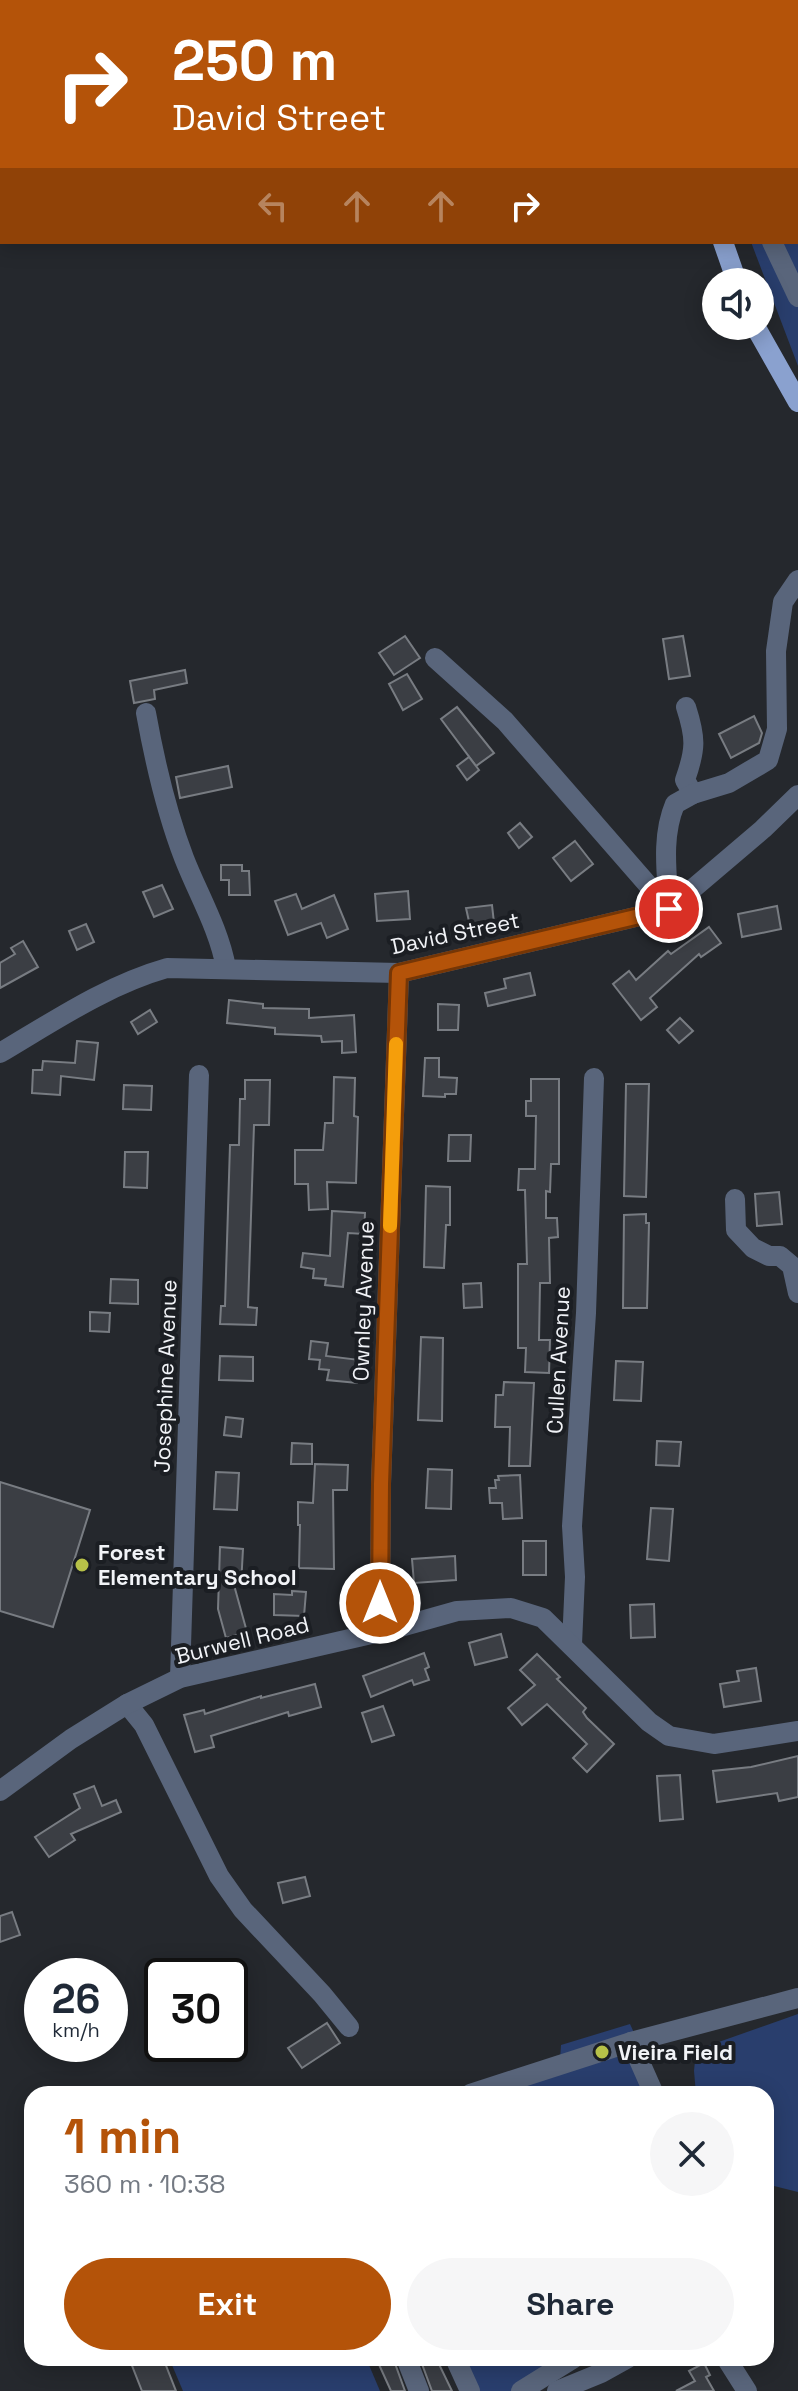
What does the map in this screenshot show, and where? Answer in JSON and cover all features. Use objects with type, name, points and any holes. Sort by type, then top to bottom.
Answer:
[{"type":"main road","points":[[724,244],[732,268]]},
{"type":"main road","points":[[763,340],[798,402]]},
{"type":"street","points":[[773,244],[798,297]]},
{"type":"street","points":[[669,909],[666,854],[668,821],[675,804],[693,794],[729,783],[768,760],[777,729],[776,651],[783,602],[798,580]]},
{"type":"street","points":[[435,658],[505,721],[669,909]]},
{"type":"street","points":[[686,707],[695,735],[692,760],[685,780],[693,794]]},
{"type":"street","points":[[146,713],[158,775],[178,842],[222,948],[226,968]]},
{"type":"street","name":"David Street","points":[[0,1053],[102,993],[140,975],[167,968],[399,973],[669,909],[798,795]]},
{"type":"street","name":"Ownley Avenue","points":[[393,1629],[380,1603],[381,1484],[399,973]]},
{"type":"street","name":"Josephine Avenue","points":[[180,1678],[199,1075]]},
{"type":"street","name":"Cullen Avenue","points":[[572,1644],[575,1577],[572,1526],[586,1313],[594,1078]]},
{"type":"street","points":[[735,1199],[736,1230],[753,1248],[769,1256],[780,1256],[792,1266],[798,1293]]},
{"type":"street","name":"Burwell Road","points":[[0,1791],[71,1739],[127,1704],[180,1678],[393,1629],[457,1611],[511,1608],[543,1618],[649,1722],[669,1736],[714,1744],[798,1731]]},
{"type":"street","points":[[127,1704],[144,1725],[219,1876],[243,1910],[349,2027]]},
{"type":"street","points":[[495,2086],[631,2042],[798,1998]]},
{"type":"street","points":[[631,2042],[650,2086]]},
{"type":"street","points":[[409,2366],[419,2391]]},
{"type":"street","points":[[459,2366],[470,2391]]},
{"type":"street","points":[[521,2391],[561,2366]]},
{"type":"street","points":[[557,2391],[614,2366]]},
{"type":"street","points":[[731,2366],[747,2391]]},
{"type":"shaded area","points":[[752,244],[798,244],[798,366],[774,303],[774,268],[761,268]]},
{"type":"shaded area","points":[[798,2014],[798,2192],[774,2186],[774,2086],[695,2086],[696,2050]]},
{"type":"shaded area","name":"Vieira Field","points":[[630,2024],[658,2086],[474,2086],[560,2060],[561,2045]]},
{"type":"shaded area","points":[[172,2366],[369,2366],[380,2391],[183,2391]]},
{"type":"shaded area","points":[[462,2366],[576,2366],[535,2391],[474,2391]]},
{"type":"building","points":[[405,636],[420,658],[394,675],[379,653]]},
{"type":"building","points":[[683,636],[690,676],[669,679],[663,639]]},
{"type":"building","points":[[185,670],[187,683],[154,690],[155,699],[134,703],[130,681]]},
{"type":"building","points":[[407,674],[422,699],[403,710],[389,684]]},
{"type":"building","points":[[457,707],[494,753],[476,766],[441,719]]},
{"type":"building","points":[[754,716],[762,733],[759,743],[731,758],[719,734]]},
{"type":"building","points":[[469,757],[479,770],[467,780],[457,766]]},
{"type":"building","points":[[228,766],[232,787],[180,798],[176,777]]},
{"type":"building","points":[[520,823],[532,837],[519,848],[508,833]]},
{"type":"building","points":[[575,841],[593,864],[571,881],[553,858]]},
{"type":"building","points":[[221,865],[242,865],[242,871],[249,871],[250,895],[229,895],[229,880],[221,880]]},
{"type":"building","points":[[162,885],[173,909],[154,917],[143,892]]},
{"type":"building","points":[[408,891],[410,919],[377,921],[375,894]]},
{"type":"building","points":[[296,894],[302,909],[334,895],[348,929],[327,938],[321,923],[288,935],[275,901]]},
{"type":"building","points":[[492,905],[494,923],[470,926],[466,908]]},
{"type":"building","points":[[777,906],[781,929],[742,937],[738,914]]},
{"type":"building","points":[[86,924],[94,942],[77,950],[69,931]]},
{"type":"building","points":[[709,927],[721,943],[701,957],[699,954],[650,998],[657,1007],[641,1020],[613,984],[629,971],[636,980],[668,951],[671,954]]},
{"type":"building","points":[[23,941],[38,967],[0,988],[0,963],[15,954],[11,948]]},
{"type":"building","points":[[530,973],[535,995],[488,1006],[485,993],[506,988],[504,979]]},
{"type":"building","points":[[229,1000],[263,1004],[263,1008],[309,1009],[309,1018],[354,1015],[356,1052],[342,1053],[342,1041],[322,1042],[321,1036],[275,1034],[275,1028],[227,1023]]},
{"type":"building","points":[[438,1004],[459,1005],[458,1030],[438,1030]]},
{"type":"building","points":[[150,1010],[157,1022],[138,1034],[131,1022]]},
{"type":"building","points":[[680,1018],[693,1031],[679,1043],[667,1030]]},
{"type":"building","points":[[77,1041],[98,1043],[94,1080],[61,1076],[60,1095],[32,1093],[33,1070],[42,1070],[43,1061],[75,1063]]},
{"type":"building","points":[[425,1058],[439,1058],[439,1077],[457,1078],[456,1094],[423,1096]]},
{"type":"building","points":[[334,1077],[355,1078],[354,1116],[358,1117],[356,1183],[327,1182],[328,1209],[309,1210],[308,1184],[295,1184],[295,1150],[323,1150],[325,1123],[333,1123]]},
{"type":"building","points":[[531,1079],[559,1079],[559,1164],[551,1164],[550,1192],[546,1191],[546,1218],[557,1218],[558,1237],[549,1238],[550,1283],[540,1283],[539,1340],[550,1340],[549,1373],[525,1372],[526,1348],[518,1348],[518,1264],[527,1264],[525,1190],[518,1190],[519,1169],[535,1169],[536,1116],[526,1116],[526,1101],[531,1101]]},
{"type":"building","points":[[245,1080],[270,1080],[269,1125],[254,1125],[248,1307],[257,1308],[256,1325],[220,1324],[221,1306],[225,1306],[230,1145],[239,1145],[240,1099],[245,1099]]},
{"type":"building","points":[[626,1084],[649,1084],[646,1197],[624,1196]]},
{"type":"building","points":[[124,1085],[152,1086],[151,1110],[123,1109]]},
{"type":"building","points":[[449,1135],[471,1135],[470,1161],[448,1161]]},
{"type":"building","points":[[125,1152],[148,1152],[147,1188],[124,1187]]},
{"type":"building","points":[[426,1186],[450,1187],[450,1225],[446,1225],[444,1268],[424,1267]]},
{"type":"building","points":[[779,1192],[782,1224],[757,1226],[755,1194]]},
{"type":"building","points":[[332,1211],[365,1213],[364,1234],[348,1233],[343,1287],[325,1285],[326,1279],[313,1278],[314,1269],[301,1267],[303,1253],[330,1256]]},
{"type":"building","points":[[646,1214],[646,1223],[649,1223],[647,1308],[623,1308],[624,1215]]},
{"type":"building","points":[[111,1279],[138,1280],[138,1304],[110,1303]]},
{"type":"building","points":[[481,1283],[482,1307],[464,1308],[463,1284]]},
{"type":"building","points":[[90,1312],[110,1313],[109,1332],[90,1331]]},
{"type":"building","points":[[421,1337],[443,1338],[442,1421],[418,1420]]},
{"type":"building","points":[[311,1341],[328,1343],[326,1356],[360,1360],[357,1383],[327,1380],[329,1370],[319,1369],[320,1360],[309,1359]]},
{"type":"building","points":[[220,1356],[253,1357],[253,1381],[219,1380]]},
{"type":"building","points":[[616,1361],[643,1362],[641,1401],[614,1400]]},
{"type":"building","points":[[504,1382],[534,1383],[530,1466],[509,1466],[510,1427],[495,1427],[496,1395],[503,1395]]},
{"type":"building","points":[[226,1417],[243,1419],[241,1437],[224,1435]]},
{"type":"building","points":[[657,1441],[681,1442],[679,1466],[656,1465]]},
{"type":"building","points":[[292,1443],[312,1444],[312,1464],[291,1464]]},
{"type":"building","points":[[315,1464],[348,1465],[347,1490],[333,1490],[334,1569],[299,1568],[298,1502],[313,1503]]},
{"type":"building","points":[[428,1469],[452,1470],[451,1509],[426,1508]]},
{"type":"building","points":[[216,1472],[239,1473],[237,1510],[214,1509]]},
{"type":"building","points":[[520,1475],[522,1518],[503,1519],[502,1503],[490,1503],[489,1488],[496,1488],[498,1476]]},
{"type":"building","points":[[0,1482],[90,1510],[53,1627],[0,1611]]},
{"type":"building","points":[[651,1508],[673,1509],[669,1561],[647,1559]]},
{"type":"building","points":[[523,1541],[546,1541],[546,1575],[523,1575]]},
{"type":"building","points":[[220,1547],[243,1549],[241,1585],[234,1585],[247,1632],[226,1638],[218,1609]]},
{"type":"building","points":[[455,1556],[456,1580],[414,1583],[412,1559]]},
{"type":"building","points":[[292,1591],[306,1592],[304,1616],[274,1615],[274,1594],[292,1595]]},
{"type":"building","points":[[654,1604],[655,1637],[631,1638],[630,1605]]},
{"type":"building","points":[[501,1634],[507,1657],[475,1665],[469,1643]]},
{"type":"building","points":[[424,1653],[429,1680],[414,1685],[412,1680],[371,1697],[363,1676]]},
{"type":"building","points":[[537,1654],[586,1708],[583,1712],[587,1718],[614,1744],[587,1772],[573,1758],[587,1744],[547,1704],[522,1725],[508,1708],[535,1685],[520,1670]]},
{"type":"building","points":[[756,1668],[761,1701],[724,1707],[720,1684],[739,1681],[737,1671]]},
{"type":"building","points":[[315,1684],[321,1707],[289,1716],[288,1712],[211,1736],[214,1747],[195,1752],[184,1715],[204,1710],[205,1714],[261,1696]]},
{"type":"building","points":[[383,1706],[394,1735],[372,1742],[362,1713]]},
{"type":"building","points":[[798,1756],[798,1797],[779,1801],[777,1793],[717,1802],[713,1771],[751,1767]]},
{"type":"building","points":[[680,1775],[683,1819],[660,1821],[657,1776]]},
{"type":"building","points":[[94,1786],[102,1806],[116,1800],[121,1812],[71,1834],[75,1840],[49,1857],[35,1837],[80,1808],[74,1794]]},
{"type":"building","points":[[305,1877],[310,1896],[283,1903],[278,1883]]},
{"type":"building","points":[[12,1912],[20,1935],[0,1942],[0,1916]]},
{"type":"building","points":[[327,2023],[340,2043],[302,2068],[288,2048]]},
{"type":"building","points":[[132,2366],[166,2366],[176,2391],[142,2391]]},
{"type":"building","points":[[380,2366],[396,2366],[405,2391],[391,2391]]},
{"type":"building","points":[[423,2366],[440,2366],[452,2391],[432,2391]]},
{"type":"building","points":[[706,2366],[710,2375],[706,2377],[714,2391],[676,2391],[695,2381],[689,2371]]},
{"type":"slow traffic","points":[[390,1226],[396,1044]]},
{"type":"place","name":"Forest Elementary School","points":[[82,1565]]},
{"type":"place","name":"Vieira Field","points":[[602,2052]]},
{"type":"route","points":[[380,1603],[381,1484],[399,973],[669,909]]}]
